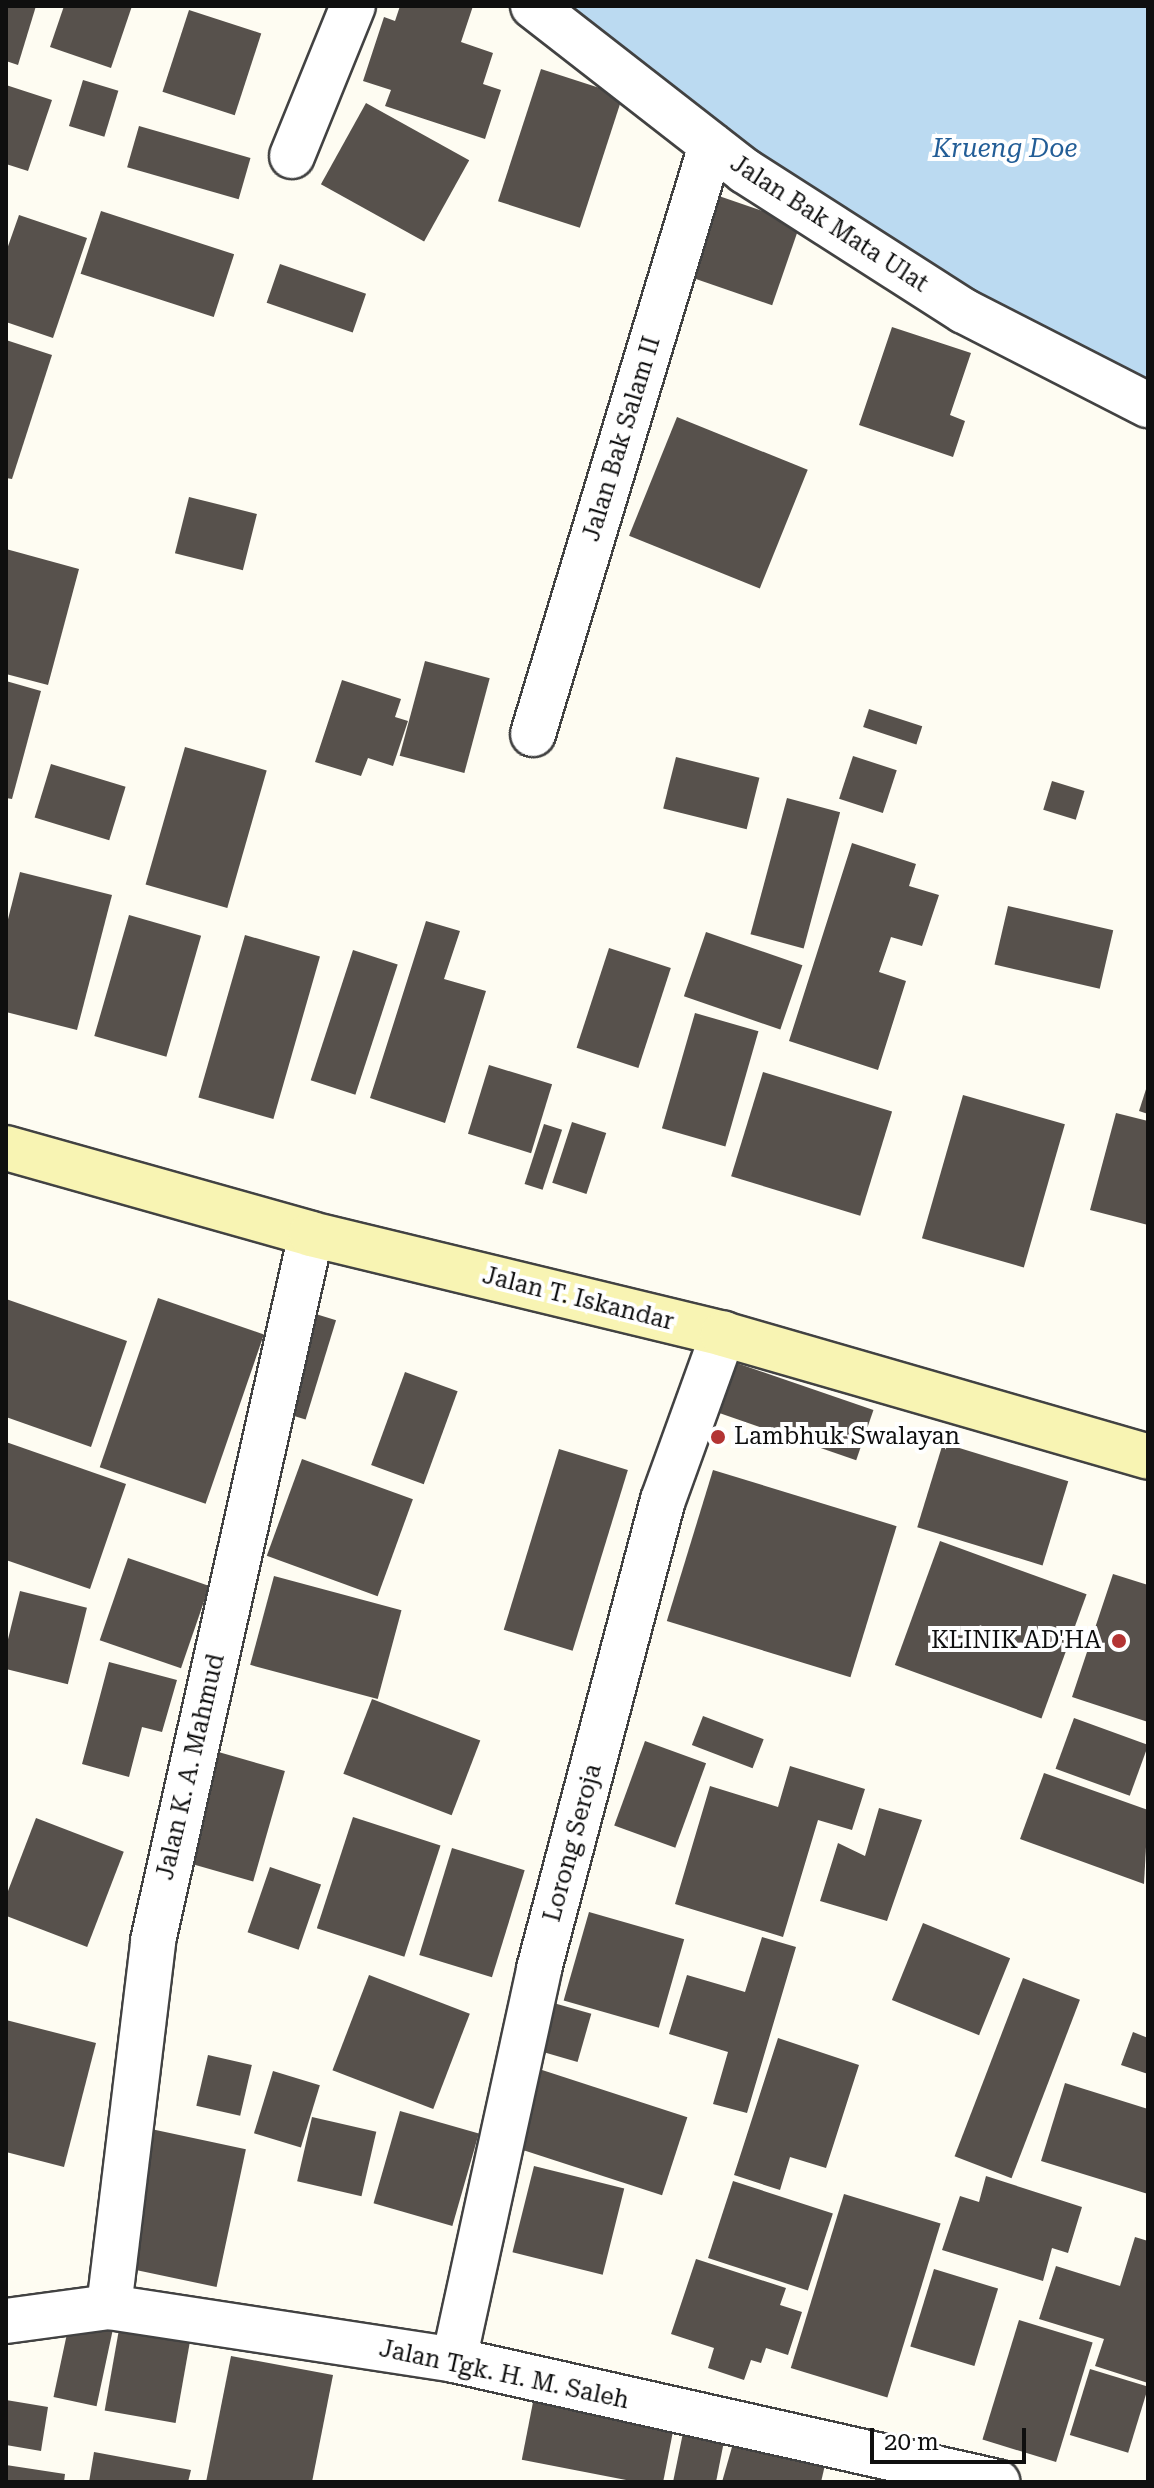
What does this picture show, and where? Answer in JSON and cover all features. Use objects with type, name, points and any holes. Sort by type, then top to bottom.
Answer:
[{"type":"street","points":[[292,156],[353,6]]},
{"type":"street","name":"Jalan Bak Mata Ulat","points":[[533,6],[711,145],[964,311],[1148,405]]},
{"type":"street","name":"Jalan Bak Salam II","points":[[533,734],[711,145]]},
{"type":"street","name":"Jalan T. Iskandar","points":[[6,1148],[311,1234],[723,1334],[1148,1457]]},
{"type":"street","name":"Jalan K. A. Mahmud","points":[[109,2307],[153,1941],[311,1234]]},
{"type":"street","name":"Lorong Seroja","points":[[454,2360],[539,1969],[663,1500],[723,1334]]},
{"type":"street","name":"Jalan Tgk. H. M. Saleh","points":[[6,2321],[109,2307],[454,2360],[997,2482]]},
{"type":"water","name":"Krueng Doe","points":[[565,6],[1148,6],[1148,378],[1076,351],[877,240]]},
{"type":"building","points":[[6,6],[36,6],[18,65],[6,61]]},
{"type":"building","points":[[64,6],[132,6],[111,68],[50,47]]},
{"type":"building","points":[[400,6],[473,6],[461,42],[493,53],[483,84],[501,90],[485,139],[385,106],[391,90],[363,81],[384,17],[395,21]]},
{"type":"building","points":[[189,10],[261,33],[235,115],[162,92]]},
{"type":"building","points":[[541,69],[623,96],[580,228],[498,201]]},
{"type":"building","points":[[83,80],[118,91],[104,137],[69,126]]},
{"type":"building","points":[[6,85],[52,100],[28,171],[6,164]]},
{"type":"building","points":[[366,103],[469,160],[424,242],[321,184]]},
{"type":"building","points":[[139,126],[251,158],[239,199],[127,167]]},
{"type":"building","points":[[716,195],[800,224],[772,305],[688,276]]},
{"type":"building","points":[[101,211],[234,254],[214,317],[81,274]]},
{"type":"building","points":[[19,215],[87,238],[53,338],[6,322],[6,252]]},
{"type":"building","points":[[280,264],[366,294],[353,332],[267,303]]},
{"type":"building","points":[[892,327],[971,353],[950,415],[965,421],[953,457],[859,425]]},
{"type":"building","points":[[6,340],[52,355],[12,479],[6,478]]},
{"type":"building","points":[[677,417],[808,470],[760,588],[629,536]]},
{"type":"building","points":[[189,497],[257,514],[243,570],[175,553]]},
{"type":"building","points":[[6,549],[79,569],[48,685],[6,674]]},
{"type":"building","points":[[425,661],[490,678],[464,773],[400,756]]},
{"type":"building","points":[[342,680],[401,699],[395,717],[408,721],[393,766],[368,758],[361,776],[315,762]]},
{"type":"building","points":[[6,681],[41,691],[12,799],[6,798]]},
{"type":"building","points":[[869,709],[922,726],[916,744],[863,727]]},
{"type":"building","points":[[185,747],[267,770],[227,908],[146,884]]},
{"type":"building","points":[[853,756],[897,770],[883,813],[839,799]]},
{"type":"building","points":[[676,757],[759,778],[747,829],[663,808]]},
{"type":"building","points":[[51,764],[126,787],[109,840],[35,818]]},
{"type":"building","points":[[1052,781],[1085,791],[1076,820],[1043,810]]},
{"type":"building","points":[[787,798],[840,812],[804,948],[751,934]]},
{"type":"building","points":[[852,843],[916,864],[909,886],[939,895],[922,946],[891,937],[879,972],[906,981],[878,1070],[789,1041]]},
{"type":"building","points":[[20,872],[112,895],[77,1030],[6,1012],[6,927]]},
{"type":"building","points":[[1008,906],[1113,930],[1100,989],[995,964]]},
{"type":"building","points":[[129,915],[201,936],[166,1057],[94,1036]]},
{"type":"building","points":[[426,921],[460,931],[444,979],[486,991],[445,1123],[370,1098]]},
{"type":"building","points":[[706,932],[802,965],[780,1030],[684,996]]},
{"type":"building","points":[[245,935],[320,956],[273,1119],[198,1097]]},
{"type":"building","points":[[609,948],[671,968],[638,1068],[577,1048]]},
{"type":"building","points":[[353,950],[398,965],[355,1095],[311,1080]]},
{"type":"building","points":[[695,1013],[758,1031],[725,1147],[662,1128]]},
{"type":"building","points":[[489,1065],[552,1084],[531,1153],[468,1134]]},
{"type":"building","points":[[763,1072],[892,1111],[860,1216],[731,1176]]},
{"type":"building","points":[[1148,1083],[1148,1114],[1139,1111]]},
{"type":"building","points":[[963,1095],[1065,1124],[1024,1267],[922,1238]]},
{"type":"building","points":[[1116,1113],[1148,1121],[1148,1225],[1090,1210]]},
{"type":"building","points":[[572,1122],[606,1133],[586,1194],[552,1183]]},
{"type":"building","points":[[544,1124],[562,1130],[543,1190],[525,1184]]},
{"type":"building","points":[[158,1298],[264,1334],[206,1504],[100,1467]]},
{"type":"building","points":[[6,1299],[127,1341],[91,1447],[6,1417]]},
{"type":"building","points":[[293,1307],[336,1320],[306,1420],[263,1406]]},
{"type":"building","points":[[725,1359],[873,1410],[856,1460],[708,1409]]},
{"type":"building","points":[[405,1372],[458,1391],[424,1484],[371,1465]]},
{"type":"building","points":[[6,1442],[126,1484],[90,1589],[6,1560]]},
{"type":"building","points":[[943,1443],[1068,1481],[1043,1565],[917,1527]]},
{"type":"building","points":[[559,1449],[628,1470],[573,1651],[504,1630]]},
{"type":"building","points":[[302,1459],[413,1499],[378,1596],[267,1556]]},
{"type":"building","points":[[713,1470],[897,1526],[850,1677],[667,1621]]},
{"type":"building","points":[[940,1541],[1087,1594],[1041,1718],[895,1665]]},
{"type":"building","points":[[128,1558],[209,1586],[181,1668],[100,1640]]},
{"type":"building","name":"KLINIK AD'HA","points":[[1113,1574],[1148,1585],[1148,1722],[1072,1697]]},
{"type":"building","points":[[274,1576],[402,1610],[378,1699],[250,1665]]},
{"type":"building","points":[[20,1591],[87,1608],[68,1684],[6,1669],[6,1647]]},
{"type":"building","points":[[109,1662],[177,1680],[162,1732],[142,1727],[129,1777],[82,1764]]},
{"type":"building","points":[[372,1699],[480,1741],[452,1815],[343,1774]]},
{"type":"building","points":[[703,1716],[764,1739],[753,1768],[692,1745]]},
{"type":"building","points":[[1074,1718],[1148,1745],[1130,1796],[1056,1769]]},
{"type":"building","points":[[645,1741],[706,1763],[675,1848],[614,1826]]},
{"type":"building","points":[[208,1749],[285,1771],[253,1882],[176,1860]]},
{"type":"building","points":[[790,1766],[865,1789],[852,1830],[818,1820],[783,1937],[675,1904],[710,1786],[778,1807]]},
{"type":"building","points":[[1044,1773],[1148,1810],[1144,1884],[1020,1839]]},
{"type":"building","points":[[879,1808],[922,1820],[887,1921],[820,1901],[838,1843],[865,1856]]},
{"type":"building","points":[[353,1817],[440,1845],[404,1957],[317,1928]]},
{"type":"building","points":[[36,1818],[124,1852],[87,1947],[6,1916],[6,1896]]},
{"type":"building","points":[[452,1848],[525,1870],[492,1977],[419,1955]]},
{"type":"building","points":[[270,1867],[321,1885],[299,1950],[248,1932]]},
{"type":"building","points":[[589,1912],[684,1939],[659,2028],[564,2000]]},
{"type":"building","points":[[923,1923],[1010,1958],[979,2035],[892,2000]]},
{"type":"building","points":[[762,1937],[796,1947],[747,2113],[713,2104],[728,2052],[669,2034],[687,1975],[745,1992]]},
{"type":"building","points":[[369,1975],[470,2014],[433,2109],[332,2070]]},
{"type":"building","points":[[1023,1978],[1080,2000],[1012,2178],[955,2156]]},
{"type":"building","points":[[550,2002],[591,2014],[578,2062],[536,2050]]},
{"type":"building","points":[[6,2020],[96,2043],[64,2167],[6,2152]]},
{"type":"building","points":[[1133,2032],[1148,2038],[1148,2074],[1121,2065]]},
{"type":"building","points":[[778,2038],[859,2065],[826,2168],[790,2157],[780,2190],[734,2175]]},
{"type":"building","points":[[208,2055],[252,2065],[240,2116],[196,2106]]},
{"type":"building","points":[[539,2069],[687,2117],[662,2195],[514,2147]]},
{"type":"building","points":[[273,2071],[320,2085],[301,2147],[254,2133]]},
{"type":"building","points":[[1065,2083],[1148,2109],[1148,2194],[1041,2161]]},
{"type":"building","points":[[400,2111],[479,2134],[452,2226],[374,2203]]},
{"type":"building","points":[[312,2117],[376,2132],[361,2196],[297,2181]]},
{"type":"building","points":[[151,2129],[246,2149],[217,2287],[122,2267]]},
{"type":"building","points":[[534,2166],[624,2188],[603,2275],[512,2252]]},
{"type":"building","points":[[986,2176],[1082,2207],[1068,2253],[1052,2248],[1043,2281],[942,2250],[960,2196],[979,2202]]},
{"type":"building","points":[[733,2181],[833,2213],[808,2290],[708,2258]]},
{"type":"building","points":[[844,2194],[941,2224],[887,2398],[791,2368]]},
{"type":"building","points":[[1135,2237],[1148,2241],[1148,2383],[1095,2366],[1104,2339],[1039,2319],[1056,2266],[1120,2286]]},
{"type":"building","points":[[696,2259],[786,2288],[780,2305],[802,2312],[788,2355],[766,2348],[761,2363],[751,2360],[744,2380],[708,2368],[714,2348],[671,2334]]},
{"type":"building","points":[[934,2269],[998,2289],[974,2366],[910,2346]]},
{"type":"building","points":[[72,2310],[115,2319],[97,2406],[53,2397]]},
{"type":"building","points":[[121,2318],[192,2331],[176,2423],[105,2411]]},
{"type":"building","points":[[1019,2320],[1093,2343],[1056,2462],[982,2440]]},
{"type":"building","points":[[231,2356],[333,2375],[312,2482],[206,2482]]},
{"type":"building","points":[[1090,2369],[1148,2387],[1128,2453],[1070,2435]]},
{"type":"building","points":[[534,2397],[674,2424],[663,2482],[636,2482],[522,2460]]},
{"type":"building","points":[[6,2400],[48,2407],[41,2451],[6,2445]]},
{"type":"building","points":[[685,2423],[726,2431],[716,2482],[673,2482]]},
{"type":"building","points":[[734,2440],[825,2465],[821,2482],[722,2482]]},
{"type":"building","points":[[94,2452],[191,2470],[188,2482],[89,2482]]},
{"type":"building","points":[[6,2465],[65,2474],[64,2482],[6,2482]]},
{"type":"place","name":"Lambhuk Swalayan","points":[[718,1437]]},
{"type":"place","name":"KLINIK AD'HA","points":[[1119,1641]]}]
